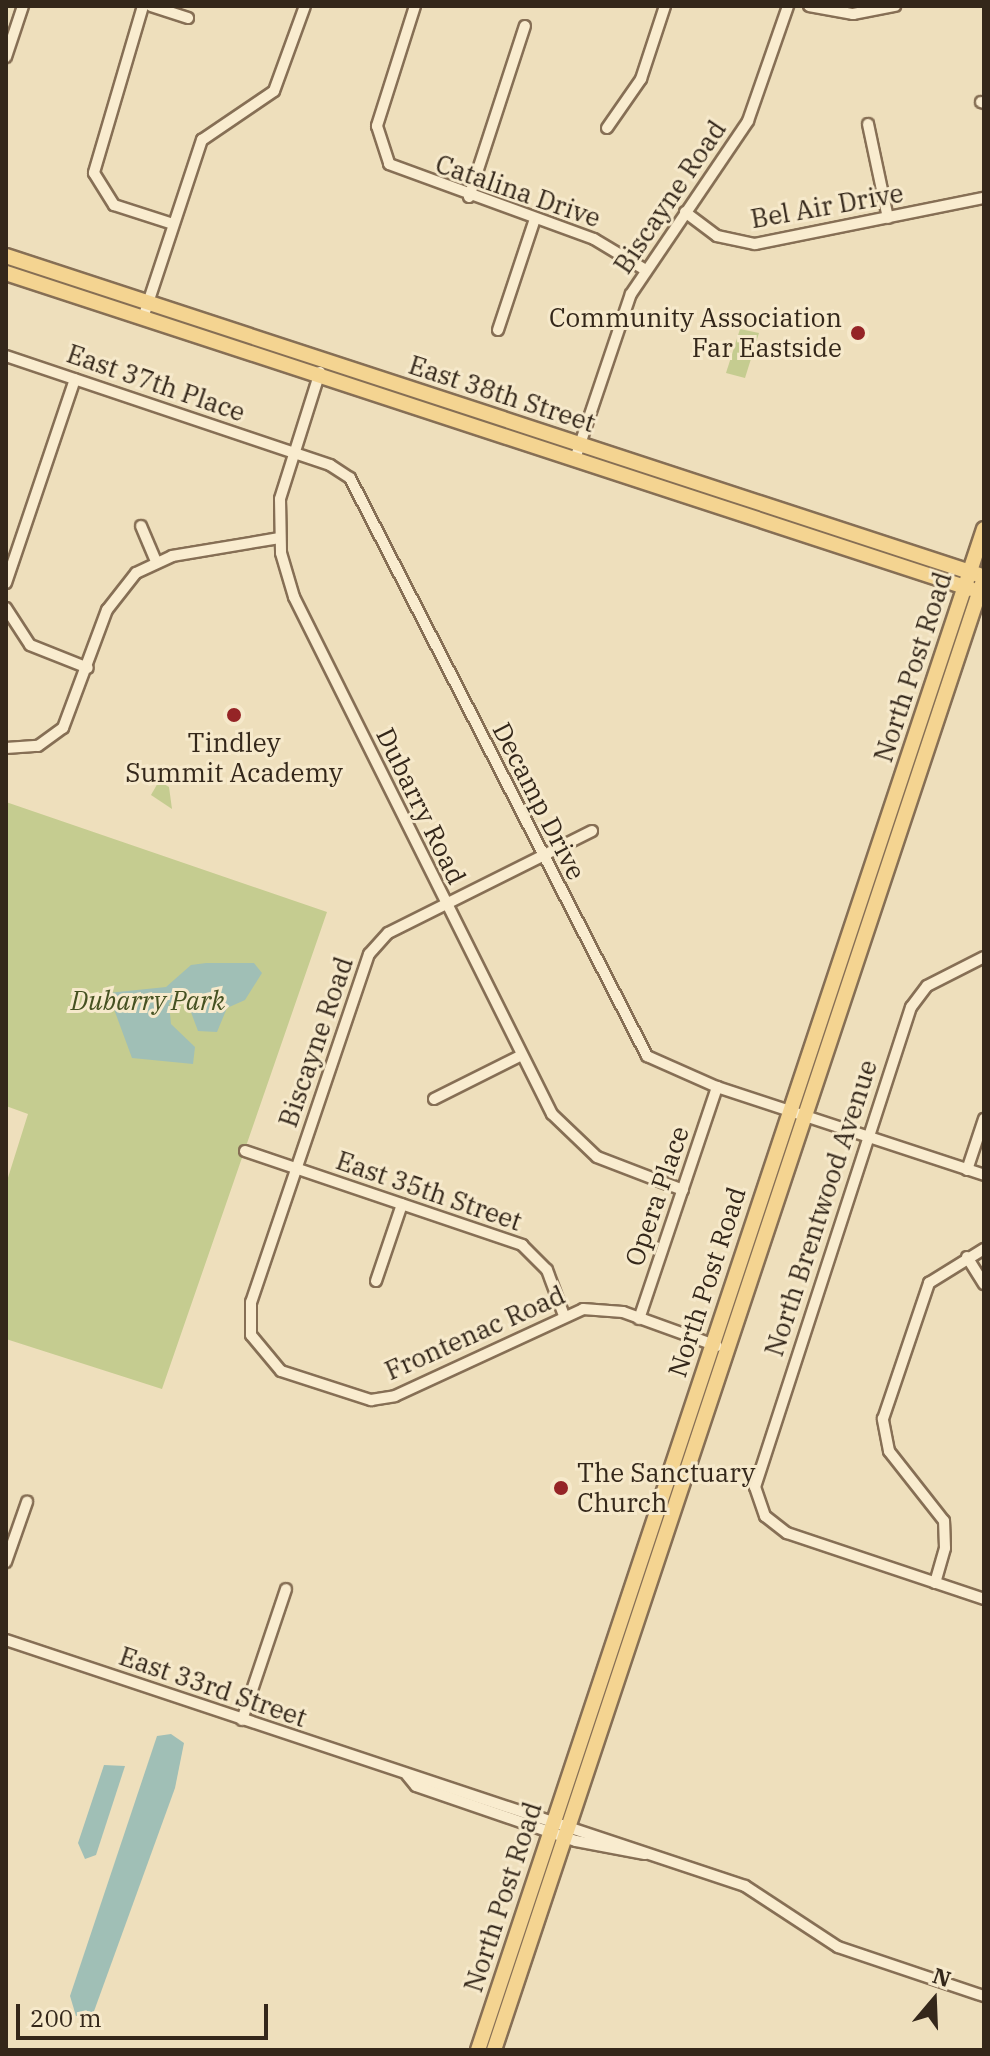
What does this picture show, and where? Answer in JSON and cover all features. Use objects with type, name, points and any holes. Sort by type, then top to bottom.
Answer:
[{"type":"main road","name":"East 38th Street","points":[[6,256],[148,303],[575,459],[978,583]]},
{"type":"main road","name":"East 38th Street","points":[[6,273],[143,318],[580,444],[978,583]]},
{"type":"main road","name":"North Post Road","points":[[478,2050],[978,583],[984,529]]},
{"type":"main road","name":"North Post Road","points":[[494,2050],[567,1830],[719,1347]]},
{"type":"street","points":[[6,57],[10,32],[23,6]]},
{"type":"street","points":[[143,6],[94,173],[114,205],[173,224]]},
{"type":"street","points":[[151,6],[188,18]]},
{"type":"street","points":[[143,318],[202,140],[274,91],[305,6]]},
{"type":"street","name":"Catalina Drive","points":[[415,6],[377,122],[380,151],[404,175],[605,243],[644,269]]},
{"type":"street","points":[[607,128],[641,79],[665,6]]},
{"type":"street","name":"Biscayne Road","points":[[575,459],[644,269],[748,121],[788,6]]},
{"type":"street","points":[[809,6],[853,14],[895,6]]},
{"type":"street","points":[[469,197],[525,26]]},
{"type":"street","points":[[868,124],[888,218]]},
{"type":"street","name":"Bel Air Drive","points":[[685,212],[717,236],[751,244],[984,198]]},
{"type":"street","points":[[498,330],[535,219]]},
{"type":"street","name":"East 37th Place","points":[[6,356],[292,452]]},
{"type":"street","name":"Dubarry Road","points":[[322,368],[292,452],[279,538],[294,597],[445,905],[552,1114],[578,1143],[621,1169],[683,1190]]},
{"type":"street","points":[[6,583],[75,379]]},
{"type":"street","name":"Decamp Drive","points":[[292,452],[334,467],[360,491],[639,1047],[663,1068],[796,1115],[984,1175]]},
{"type":"street","points":[[141,526],[156,562]]},
{"type":"street","points":[[6,748],[34,747],[66,724],[115,596],[156,562],[279,538]]},
{"type":"street","points":[[6,608],[30,645],[88,668]]},
{"type":"street","name":"Biscayne Road","points":[[253,1342],[250,1306],[369,954],[388,933],[592,831]]},
{"type":"street","name":"North Brentwood Avenue","points":[[935,1583],[787,1533],[761,1509],[757,1471],[916,997],[984,957]]},
{"type":"street","points":[[434,1099],[522,1055]]},
{"type":"street","name":"Opera Place","points":[[639,1319],[717,1087]]},
{"type":"street","points":[[967,1170],[984,1119]]},
{"type":"street","name":"East 35th Street","points":[[245,1151],[525,1247],[547,1270],[563,1313]]},
{"type":"street","points":[[376,1281],[402,1204]]},
{"type":"street","points":[[984,1249],[967,1257],[927,1286],[883,1423],[889,1451],[944,1521],[935,1583],[984,1599]]},
{"type":"street","points":[[967,1257],[984,1284]]},
{"type":"street","name":"Frontenac Road","points":[[253,1342],[281,1371],[376,1400],[563,1313],[603,1308],[719,1347]]},
{"type":"street","points":[[6,1562],[27,1502]]},
{"type":"street","points":[[242,1720],[286,1589]]},
{"type":"street","name":"East 33rd Street","points":[[6,1640],[407,1775],[416,1786],[553,1824],[752,1888],[838,1947],[984,1996]]},
{"type":"green space","points":[[740,329],[759,333],[745,378],[726,373]]},
{"type":"green space","points":[[159,781],[169,787],[172,809],[151,795]]},
{"type":"green space","name":"Dubarry Park","points":[[6,802],[327,912],[162,1389],[6,1339],[6,1184],[28,1114],[6,1106]]},
{"type":"water","points":[[254,963],[262,973],[245,1000],[227,1008],[217,1032],[198,1031],[186,999],[169,1003],[171,1024],[195,1047],[193,1064],[132,1058],[108,993],[166,987],[191,965]]},
{"type":"water","points":[[171,1734],[184,1743],[175,1788],[93,2014],[76,2016],[70,1996],[157,1736]]},
{"type":"water","points":[[104,1765],[125,1766],[96,1855],[85,1859],[78,1843]]},
{"type":"place","name":"Community Association Far Eastside","points":[[858,333]]},
{"type":"place","name":"Tindley Summit Academy","points":[[234,715]]},
{"type":"place","name":"The Sanctuary Church","points":[[561,1488]]}]
